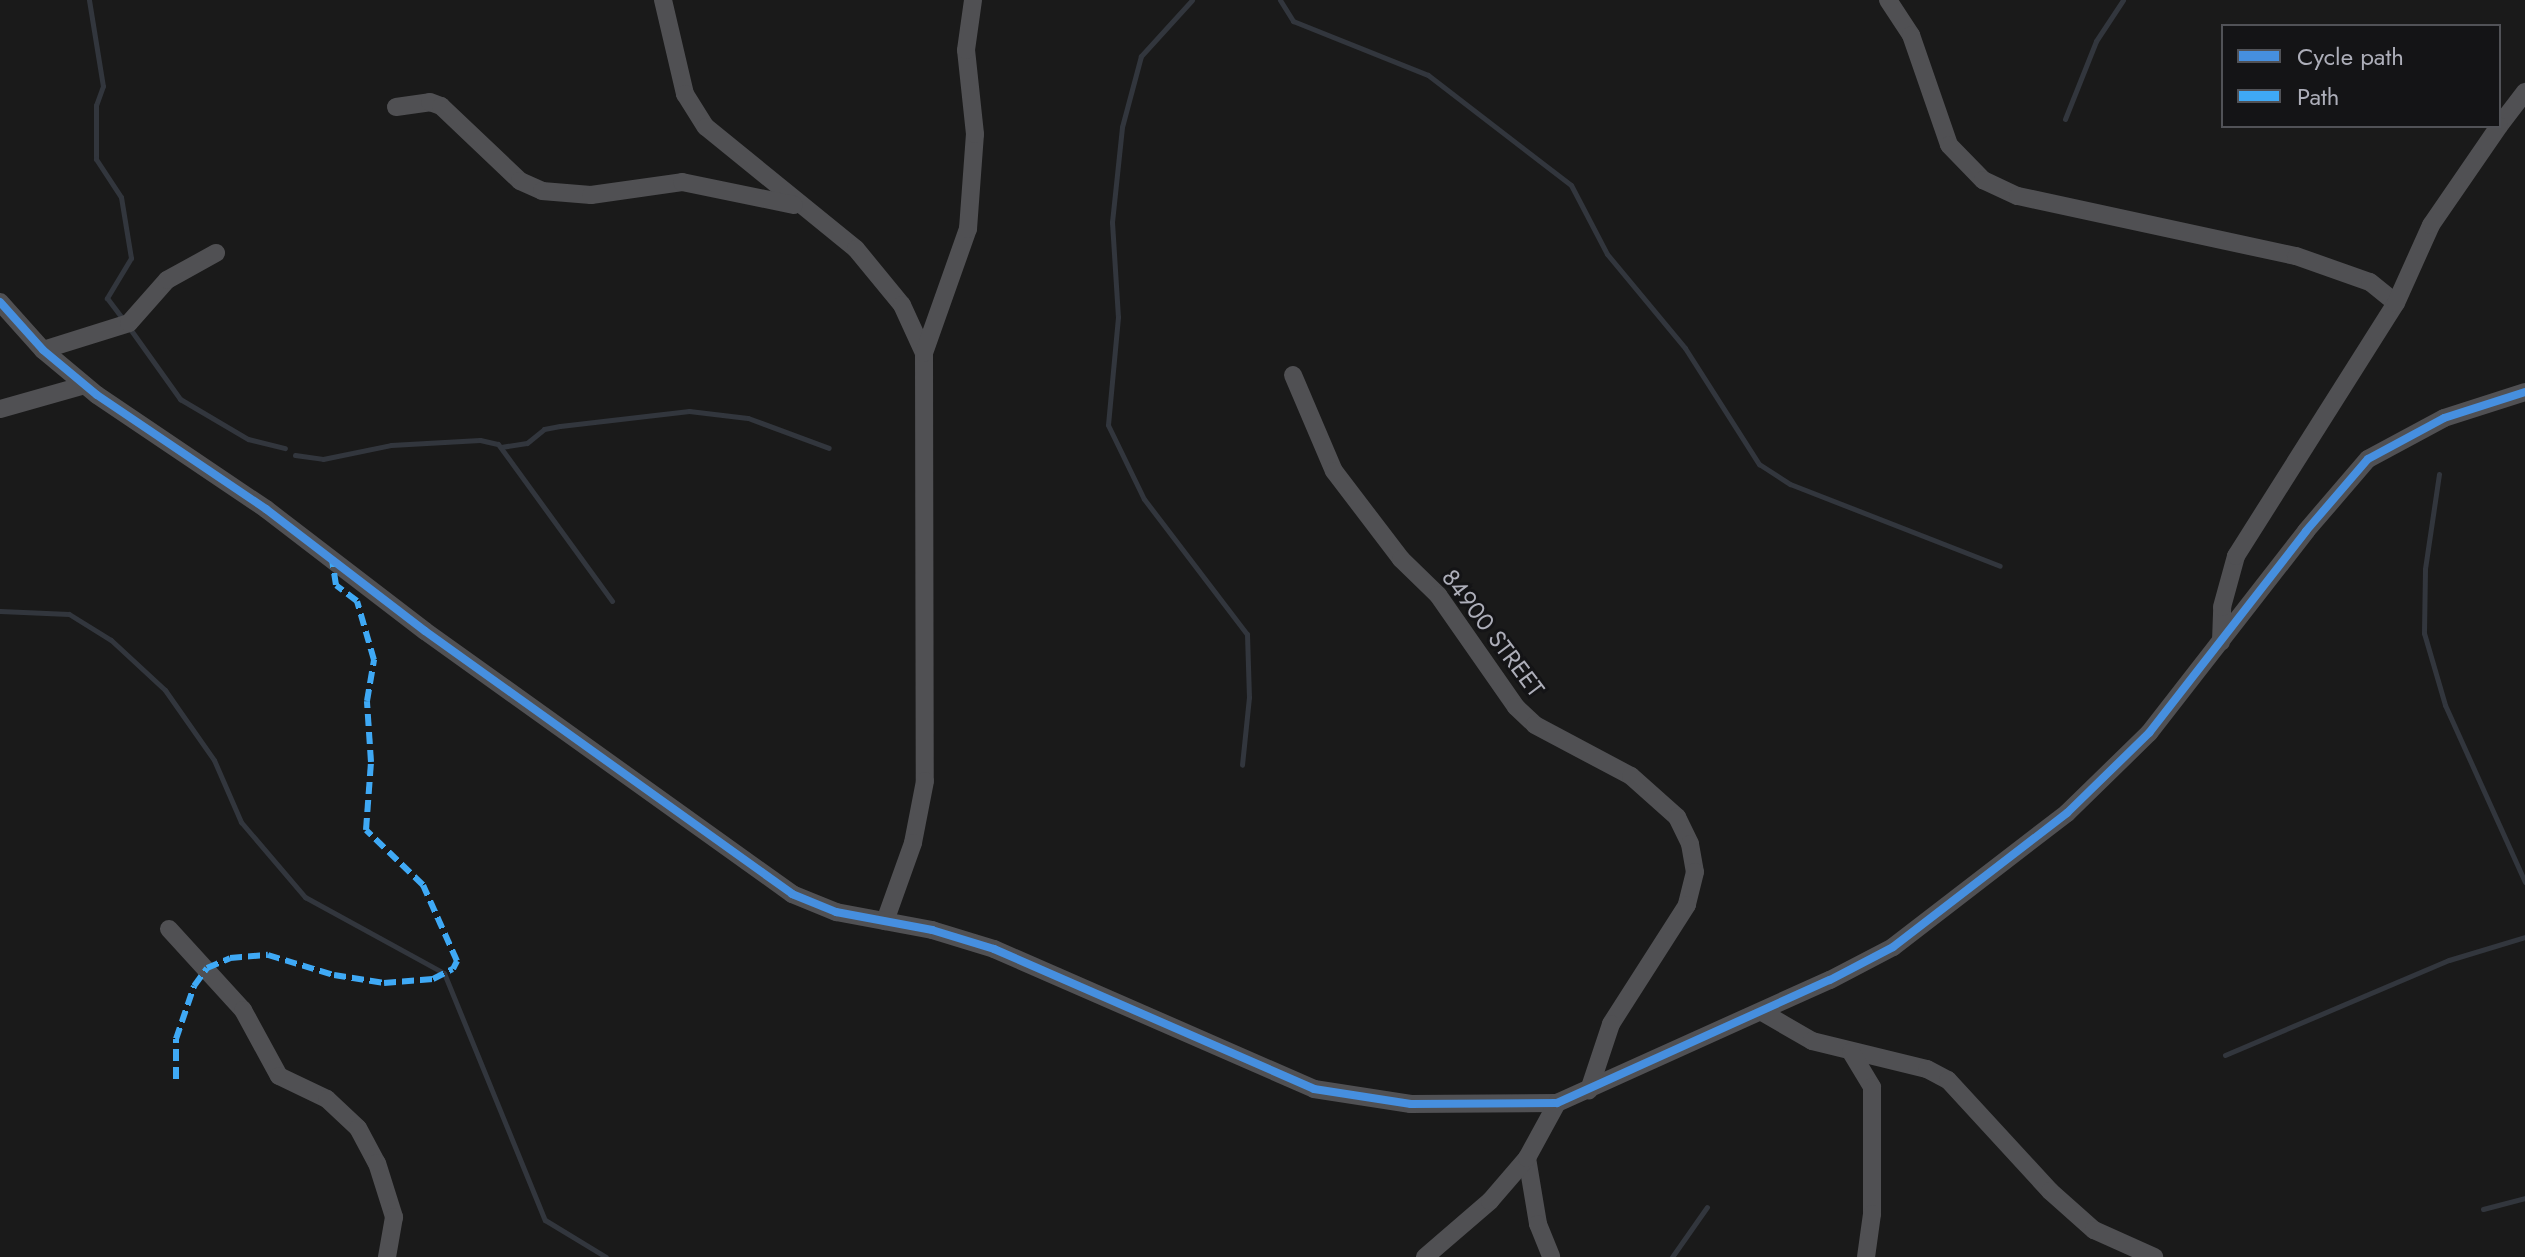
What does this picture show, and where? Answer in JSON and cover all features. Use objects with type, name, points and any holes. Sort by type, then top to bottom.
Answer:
[{"type":"street","points":[[663,0],[685,94],[706,127],[880,275],[902,305],[924,353]]},
{"type":"street","points":[[885,921],[913,843],[925,781],[924,353],[968,229],[975,134],[966,50],[973,0]]},
{"type":"street","points":[[1888,0],[1911,35],[1949,145],[1983,180],[2018,196],[2296,256],[2370,282],[2396,303]]},
{"type":"street","points":[[2501,123],[2525,92]]},
{"type":"street","points":[[396,107],[430,102],[441,106],[520,181],[542,191],[591,195],[682,182],[804,208]]},
{"type":"street","points":[[2221,642],[2222,607],[2236,556],[2396,303],[2431,225],[2498,128]]},
{"type":"street","points":[[43,350],[129,323],[167,280],[216,253]]},
{"type":"street","points":[[0,302],[43,350],[85,385],[176,453],[266,509],[752,870],[836,912],[885,921],[994,949],[1314,1089],[1346,1098],[1411,1104],[1557,1103],[1762,1012],[1893,947],[1979,885],[2067,813],[2149,733],[2314,520],[2368,459],[2444,418],[2525,392]]},
{"type":"street","name":"84900 STREET","points":[[1293,375],[1334,471],[1374,528],[1438,595],[1516,707],[1535,725],[1631,776],[1677,817],[1690,844],[1695,872],[1687,905],[1611,1024],[1589,1090]]},
{"type":"street","points":[[0,409],[85,385]]},
{"type":"street","points":[[169,929],[243,1010],[279,1076],[327,1099],[358,1128],[377,1163],[394,1217],[387,1257]]},
{"type":"street","points":[[1762,1012],[1788,1030],[1851,1052],[1927,1069],[1948,1080],[2050,1191],[2094,1230],[2154,1257]]},
{"type":"street","points":[[1851,1052],[1872,1087],[1873,1202],[1866,1257]]},
{"type":"street","points":[[1425,1257],[1490,1201],[1527,1158],[1557,1103]]},
{"type":"street","points":[[1527,1158],[1538,1224],[1551,1257]]},
{"type":"waterway","points":[[89,0],[103,86],[96,105],[96,159],[121,197],[131,258],[107,298],[123,319]]},
{"type":"waterway","points":[[1192,0],[1141,56],[1122,127],[1112,222],[1118,317],[1108,425],[1144,499],[1247,634],[1249,697],[1242,765]]},
{"type":"waterway","points":[[1280,0],[1293,21],[1428,75],[1571,185],[1607,254],[1685,348],[1759,464],[1790,484],[2000,566]]},
{"type":"waterway","points":[[2065,119],[2096,41],[2123,0]]},
{"type":"waterway","points":[[128,326],[180,399],[248,439],[285,448]]},
{"type":"waterway","points":[[501,447],[527,443],[544,429],[689,411],[748,418],[829,448]]},
{"type":"waterway","points":[[295,455],[323,459],[391,445],[480,440],[498,444],[612,601]]},
{"type":"waterway","points":[[2439,474],[2425,569],[2424,633],[2445,705],[2525,882]]},
{"type":"waterway","points":[[0,611],[69,614],[111,640],[165,690],[214,760],[241,822],[305,897],[444,973],[545,1220],[606,1257]]},
{"type":"waterway","points":[[2225,1055],[2449,960],[2525,937]]},
{"type":"waterway","points":[[2483,1209],[2525,1198]]},
{"type":"waterway","points":[[1672,1257],[1707,1207]]},
{"type":"marked path","points":[[176,1079],[176,1039],[194,986],[207,968],[230,958],[268,955],[334,975],[384,983],[433,979],[453,969],[457,961],[423,885],[366,830],[371,762],[367,701],[374,660],[357,601],[336,585],[332,559]]},
{"type":"cycle path","points":[[0,302],[43,350],[97,395],[266,509],[425,631],[792,894],[836,912],[932,930],[994,949],[1314,1089],[1411,1104],[1557,1103],[1830,980],[1893,947],[2067,813],[2149,733],[2306,531],[2368,459],[2444,418],[2525,392]]}]
